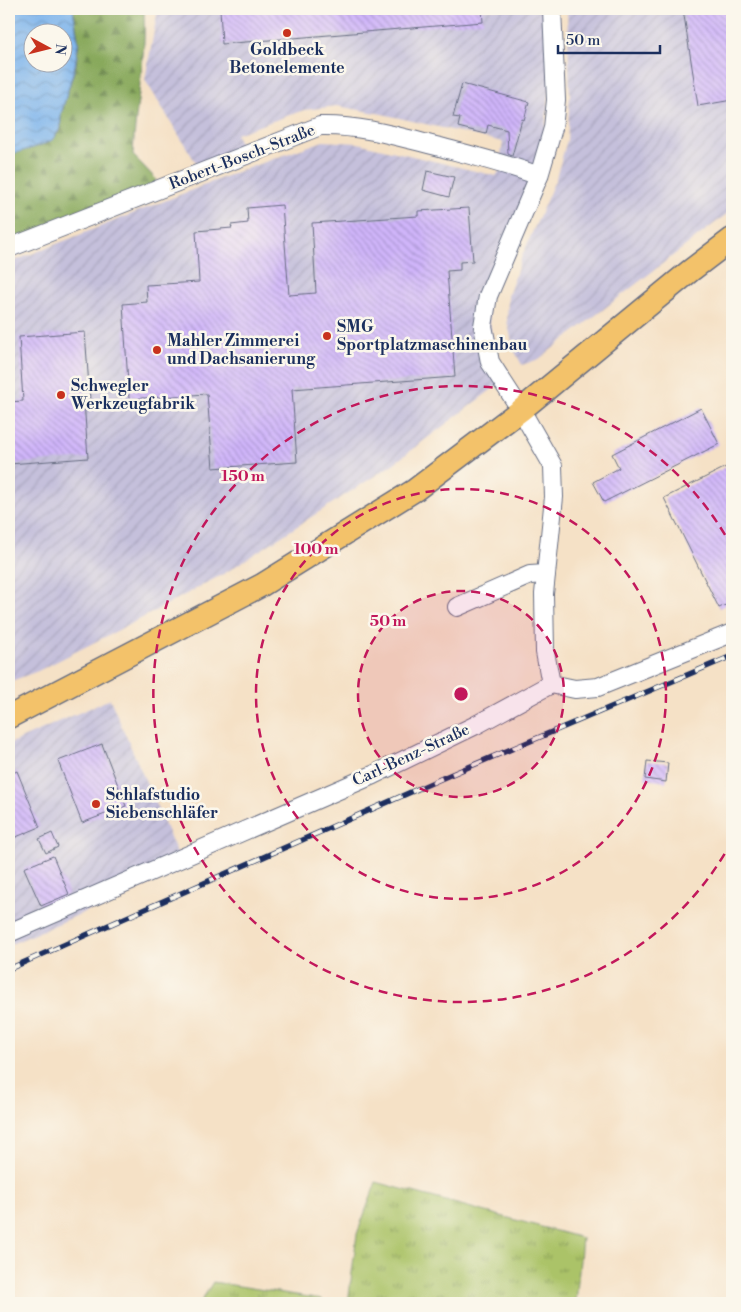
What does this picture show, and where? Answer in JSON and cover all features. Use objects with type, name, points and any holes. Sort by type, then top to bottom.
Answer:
[{"type":"main road","points":[[9,717],[262,585],[415,490],[521,410],[682,277],[732,239]]},
{"type":"street","points":[[552,9],[556,100],[553,128],[539,176],[488,296],[483,326],[490,362],[521,410],[552,466],[554,497],[546,574],[545,652],[551,684],[575,689],[598,687],[732,633]]},
{"type":"street","name":"Robert-Bosch-Straße","points":[[9,248],[320,126],[341,126],[375,130],[496,161],[539,176]]},
{"type":"street","points":[[457,607],[530,574],[546,574]]},
{"type":"street","name":"Carl-Benz-Straße","points":[[9,933],[372,775],[476,725],[551,684]]},
{"type":"shaded area","points":[[158,9],[551,9],[553,62],[539,176],[500,162],[503,142],[382,114],[337,106],[304,110],[236,134],[244,153],[201,171],[145,80]]},
{"type":"shaded area","points":[[567,9],[732,9],[732,210],[539,359],[522,365],[514,350],[507,321],[508,296],[522,256],[556,178],[567,140],[570,95]]},
{"type":"shaded area","points":[[323,141],[358,143],[496,176],[504,164],[538,177],[486,296],[499,384],[393,464],[225,573],[38,671],[9,682],[9,263],[237,172]]},
{"type":"shaded area","points":[[110,699],[184,869],[9,945],[9,744]]},
{"type":"green space","points":[[73,9],[144,9],[144,46],[133,155],[156,179],[152,193],[9,247],[9,155],[52,140],[61,129],[61,114],[76,65],[79,43]]},
{"type":"green space","points":[[376,1182],[582,1238],[576,1303],[348,1303],[357,1234]]},
{"type":"green space","points":[[213,1282],[322,1299],[322,1303],[200,1303]]},
{"type":"water","points":[[9,9],[73,9],[78,43],[75,65],[61,114],[60,129],[52,140],[9,155]]},
{"type":"building","name":"Goldbeck Betonelemente","points":[[220,9],[482,9],[483,22],[222,44]]},
{"type":"building","points":[[683,9],[732,9],[732,100],[698,106]]},
{"type":"building","points":[[462,84],[529,102],[524,120],[522,119],[512,156],[508,154],[507,130],[488,125],[486,134],[458,127],[460,118],[453,117]]},
{"type":"building","points":[[427,171],[454,177],[449,197],[423,190]]},
{"type":"building","name":"SMG Sportplatzmaschinenbau","points":[[282,205],[289,295],[316,293],[312,223],[418,216],[418,211],[469,208],[473,261],[460,262],[460,270],[447,271],[455,377],[292,389],[297,462],[213,468],[207,394],[129,399],[123,304],[147,302],[146,285],[199,282],[196,231],[232,228],[231,225],[248,223],[247,208]]},
{"type":"building","name":"Schwegler Werkzeugfabrik","points":[[85,332],[90,400],[84,401],[88,458],[9,464],[9,402],[23,401],[19,337]]},
{"type":"building","points":[[701,408],[719,444],[604,502],[593,482],[619,468],[612,454]]},
{"type":"building","points":[[732,464],[732,602],[719,608],[664,498]]},
{"type":"building","points":[[102,744],[126,806],[82,823],[58,761]]},
{"type":"building","points":[[647,761],[668,763],[666,782],[645,779]]},
{"type":"building","points":[[17,771],[40,827],[9,840],[9,775]]},
{"type":"building","points":[[52,833],[58,847],[46,853],[39,839]]},
{"type":"building","points":[[53,856],[69,894],[41,906],[24,868]]},
{"type":"railway","points":[[9,969],[445,777],[732,656]]},
{"type":"place","name":"Goldbeck Betonelemente","points":[[287,33]]},
{"type":"place","name":"SMG Sportplatzmaschinenbau","points":[[327,336]]},
{"type":"place","name":"Mahler Zimmerei und Dachsanierung","points":[[157,350]]},
{"type":"place","name":"Schwegler Werkzeugfabrik","points":[[61,395]]},
{"type":"place","name":"Schlafstudio Siebenschläfer","points":[[96,804]]}]
